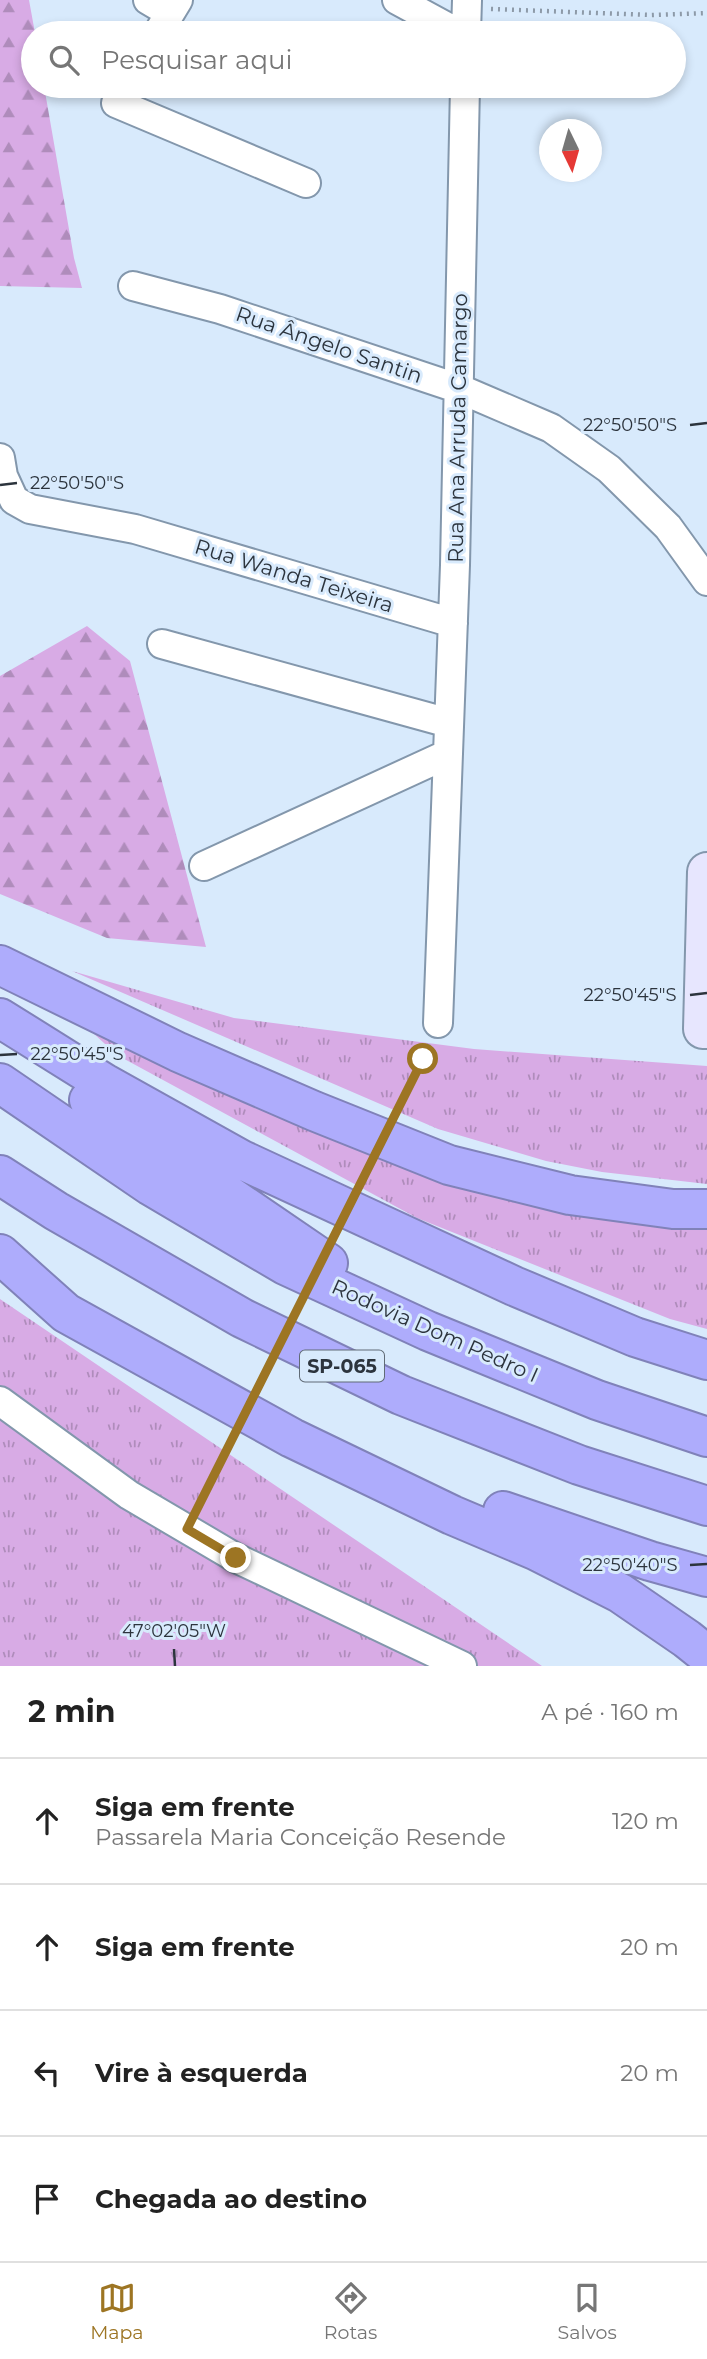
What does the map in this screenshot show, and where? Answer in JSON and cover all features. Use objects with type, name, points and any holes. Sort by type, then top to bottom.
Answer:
[{"type":"highway","points":[[0,965],[178,1052],[314,1111],[449,1165],[570,1195],[673,1209],[707,1209]]},
{"type":"highway","points":[[0,1018],[104,1083],[242,1160],[526,1291],[635,1337],[707,1360]]},
{"type":"highway","points":[[0,1039],[428,1331]]},
{"type":"highway","name":"Rodovia Dom Pedro I","points":[[0,1083],[151,1186],[274,1258],[428,1331],[597,1401],[707,1437]]},
{"type":"highway","name":"SP-065","points":[[0,1175],[242,1318],[401,1395],[579,1465],[707,1506]]},
{"type":"highway","points":[[0,1254],[92,1313],[194,1370],[298,1423],[518,1517],[707,1577]]},
{"type":"highway","points":[[0,1254],[66,1313],[292,1438],[452,1515],[537,1551],[620,1593],[707,1655]]},
{"type":"street","points":[[397,0],[465,18]]},
{"type":"street","points":[[119,98],[116,103],[306,183]]},
{"type":"street","name":"Rua Ana Arruda Camargo","points":[[438,1023],[460,389],[465,98]]},
{"type":"street","name":"Rua Ângelo Santin","points":[[133,286],[220,309],[460,389],[551,428],[609,469],[668,527],[707,581]]},
{"type":"street","name":"Rua Wanda Teixeira","points":[[0,458],[3,477],[14,500],[30,509],[135,529],[453,624]]},
{"type":"street","points":[[162,645],[449,723]]},
{"type":"street","points":[[204,866],[448,754]]},
{"type":"street","points":[[707,872],[703,1029],[707,1029]]},
{"type":"street","points":[[0,1401],[129,1495],[236,1558],[462,1666]]},
{"type":"path","points":[[465,18],[707,13]]},
{"type":"path","points":[[187,1529],[423,1059]]},
{"type":"green space","points":[[0,0],[29,0],[33,21],[21,21],[21,98],[46,98],[74,258],[82,288],[0,286]]},
{"type":"green space","points":[[87,626],[130,661],[206,947],[107,938],[0,894],[0,676]]},
{"type":"green space","points":[[72,971],[234,1018],[474,1049],[707,1066],[707,1184],[602,1172],[546,1161],[438,1129]]},
{"type":"green space","points":[[80,1021],[318,1131],[707,1224],[707,1329],[670,1319],[417,1218],[117,1055]]},
{"type":"green space","points":[[0,1299],[542,1666],[0,1666]]},
{"type":"route","points":[[236,1558],[187,1529],[423,1059]]}]
